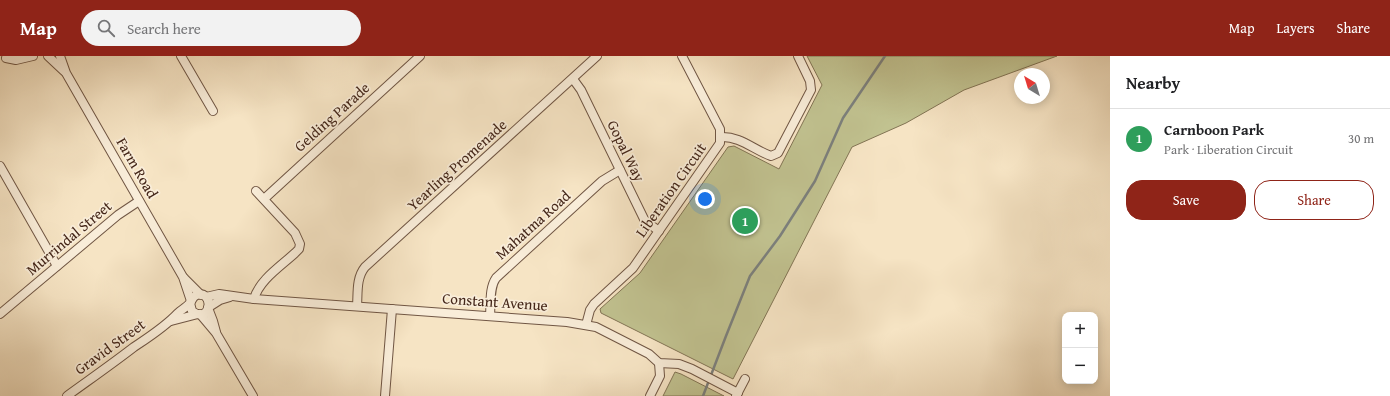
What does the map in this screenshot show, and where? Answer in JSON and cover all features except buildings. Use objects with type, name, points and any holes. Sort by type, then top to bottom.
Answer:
[{"type":"street","points":[[3,59],[15,56]]},
{"type":"street","points":[[3,59],[16,60],[33,56]]},
{"type":"street","name":"Farm Road","points":[[48,56],[66,73]]},
{"type":"street","name":"Farm Road","points":[[60,56],[66,73],[183,277],[190,302]]},
{"type":"street","points":[[181,56],[213,111]]},
{"type":"street","name":"Gelding Parade","points":[[264,199],[420,56]]},
{"type":"street","name":"Yearling Promenade","points":[[357,306],[359,278],[365,267],[597,56]]},
{"type":"street","name":"Liberation Circuit","points":[[586,325],[590,310],[594,304],[633,268],[720,143],[720,129],[682,56]]},
{"type":"street","points":[[721,137],[736,139],[771,156],[778,153],[812,90],[810,81],[798,56]]},
{"type":"street","name":"Gopal Way","points":[[573,79],[581,90],[644,219],[648,224],[659,231]]},
{"type":"street","points":[[0,166],[3,177],[57,266]]},
{"type":"street","name":"Mahatma Road","points":[[490,316],[493,281],[602,181],[620,170]]},
{"type":"street","points":[[254,299],[256,290],[299,249],[300,244],[295,233],[256,191]]},
{"type":"street","name":"Murrindal Street","points":[[0,314],[122,212],[139,201]]},
{"type":"street","name":"Farm Road","points":[[183,277],[203,296]]},
{"type":"street","name":"Constant Avenue","points":[[203,296],[219,294],[254,299],[567,322],[596,327],[649,354],[659,363]]},
{"type":"street","points":[[216,333],[209,308],[209,302],[203,296],[194,297],[190,302],[191,309],[199,314],[216,333],[253,396]]},
{"type":"street","points":[[199,314],[205,312],[220,300],[233,296]]},
{"type":"street","name":"Gravid Street","points":[[67,396],[170,321],[190,302]]},
{"type":"street","points":[[385,396],[392,308]]},
{"type":"street","name":"Gravid Street","points":[[170,321],[199,314]]},
{"type":"street","points":[[650,396],[660,376],[659,363],[679,364],[692,369],[737,394],[745,379]]},
{"type":"green space","points":[[807,56],[1057,56],[1024,68],[1014,68],[1014,72],[964,90],[906,123],[852,147],[733,379],[601,313],[600,309],[640,273],[728,147],[734,146],[779,169],[822,85]]},
{"type":"green space","points":[[675,372],[681,374],[724,396],[663,396]]},
{"type":"waterway","points":[[703,396],[750,276],[780,236],[815,181],[843,118],[885,56]]},
{"type":"place","name":"Carnboon Park","points":[[745,221]]}]
